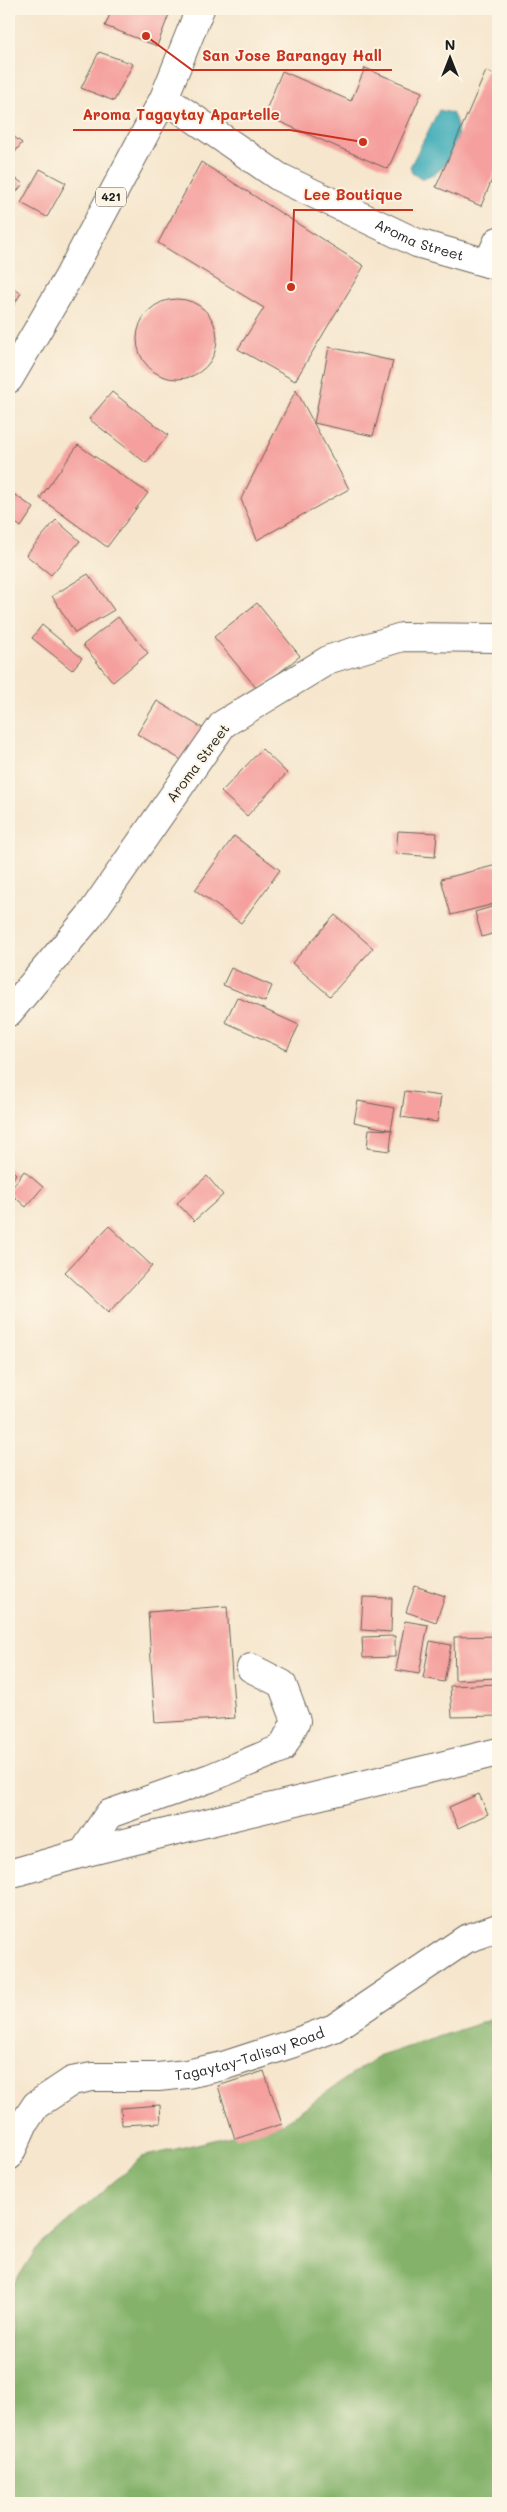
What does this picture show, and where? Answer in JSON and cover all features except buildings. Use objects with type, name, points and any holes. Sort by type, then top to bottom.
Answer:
[{"type":"main road","name":"421","points":[[9,379],[68,278],[164,98],[200,9]]},
{"type":"main road","name":"Aroma Street","points":[[164,98],[279,177],[417,243],[495,256]]},
{"type":"main road","name":"Aroma Street","points":[[9,1012],[88,917],[224,724],[330,659],[402,637],[498,638]]},
{"type":"main road","points":[[83,1853],[109,1814],[210,1778],[282,1748],[296,1721],[282,1684],[251,1668]]},
{"type":"main road","points":[[9,1874],[83,1853],[498,1752]]},
{"type":"main road","name":"Tagaytay-Talisay Road","points":[[9,2156],[24,2123],[36,2105],[72,2081],[92,2077],[158,2077],[187,2074],[223,2066],[294,2044],[334,2028],[466,1939],[498,1928]]},
{"type":"green space","points":[[498,2017],[498,2503],[9,2503],[9,2292],[35,2251],[142,2157],[282,2124],[375,2058]]},
{"type":"water","points":[[439,110],[452,113],[456,122],[456,142],[448,161],[441,169],[423,179],[412,173],[410,167]]},
{"type":"place","name":"San Jose Barangay Hall","points":[[146,36]]},
{"type":"place","name":"Aroma Tagaytay Apartelle","points":[[363,142]]},
{"type":"place","name":"Lee Boutique","points":[[291,287]]}]
